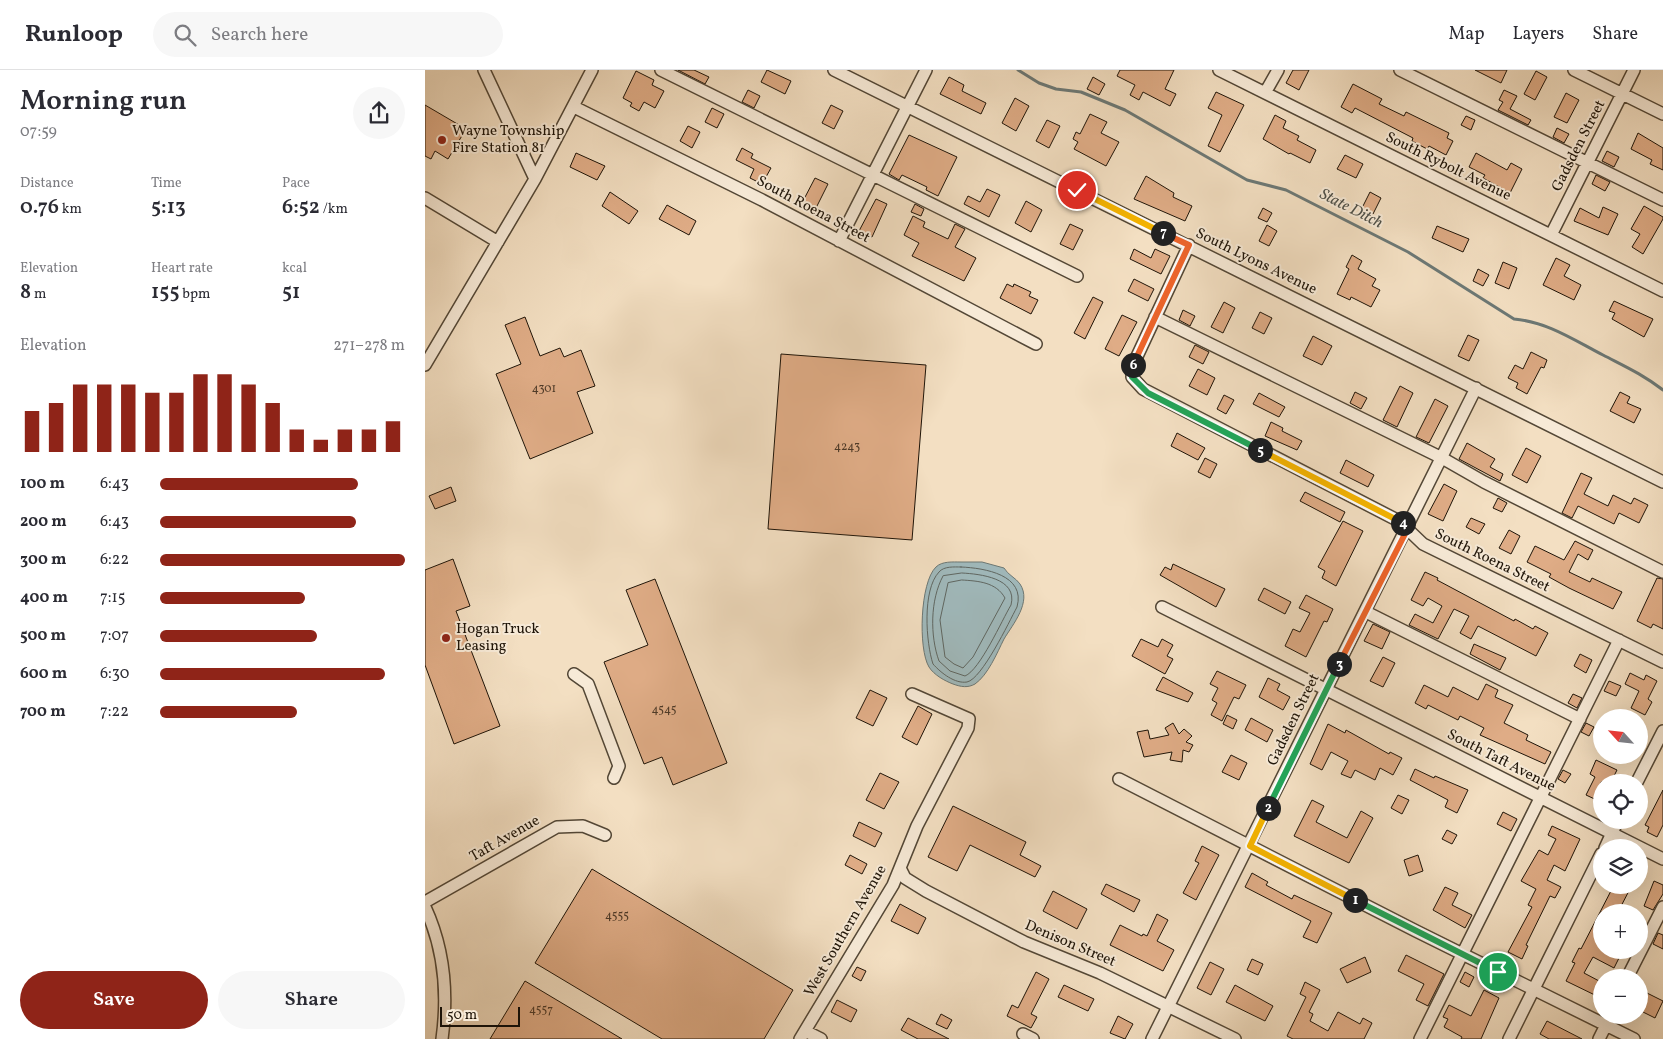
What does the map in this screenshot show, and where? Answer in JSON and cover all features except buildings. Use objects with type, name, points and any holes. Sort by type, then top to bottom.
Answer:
[{"type":"street","points":[[484,70],[535,179]]},
{"type":"street","points":[[425,365],[535,179],[574,108],[592,70]]},
{"type":"street","points":[[661,70],[1077,276]]},
{"type":"street","name":"South Lyons Avenue","points":[[834,70],[1663,482]]},
{"type":"street","points":[[839,241],[926,70]]},
{"type":"street","name":"South Rybolt Avenue","points":[[1219,70],[1663,291]]},
{"type":"street","points":[[1265,93],[1278,70]]},
{"type":"street","points":[[1400,70],[1663,200]]},
{"type":"street","points":[[1574,70],[1663,114]]},
{"type":"street","name":"Gadsden Street","points":[[1551,235],[1634,70]]},
{"type":"street","name":"South Roena Street","points":[[574,108],[668,153],[1035,344]]},
{"type":"street","points":[[425,198],[498,242]]},
{"type":"street","points":[[1189,245],[1155,316],[1442,458],[1484,482],[1663,572]]},
{"type":"street","name":"South Roena Street","points":[[1155,316],[1133,365],[1132,377],[1148,393],[1399,521],[1423,544],[1663,662]]},
{"type":"street","name":"Gadsden Street","points":[[1152,1039],[1250,846],[1476,388]]},
{"type":"street","name":"South Taft Avenue","points":[[1162,607],[1663,859]]},
{"type":"street","points":[[1365,612],[1580,719]]},
{"type":"street","points":[[1420,1039],[1619,640]]},
{"type":"street","points":[[574,674],[587,684],[619,766],[614,778]]},
{"type":"street","name":"West Southern Avenue","points":[[802,1035],[893,886],[917,826],[968,728],[969,719],[912,694]]},
{"type":"street","points":[[1641,774],[1663,731]]},
{"type":"street","points":[[1119,779],[1463,954],[1593,1015]]},
{"type":"street","name":"Taft Avenue","points":[[425,902],[557,827],[583,826],[605,834]]},
{"type":"street","points":[[1610,839],[1614,829]]},
{"type":"street","name":"Denison Street","points":[[900,868],[905,878],[920,888],[1024,942],[1082,965],[1235,1039]]},
{"type":"street","points":[[1509,1039],[1593,870]]},
{"type":"street","points":[[425,907],[437,941],[444,976],[445,1016],[442,1039]]},
{"type":"street","points":[[1632,969],[1663,907]]},
{"type":"street","points":[[1599,1039],[1605,1024]]},
{"type":"street","points":[[1611,1024],[1634,1039]]},
{"type":"street","points":[[1023,1034],[1033,1039]]},
{"type":"street","points":[[802,1035],[821,1039]]},
{"type":"water","points":[[948,562],[982,562],[1004,568],[1020,584],[1024,598],[1023,605],[995,657],[980,680],[967,687],[959,686],[950,683],[931,670],[925,658],[922,631],[924,600],[931,575],[936,567]]},
{"type":"waterway","name":"State Ditch","points":[[1018,70],[1039,83],[1056,89],[1081,92],[1125,110],[1247,180],[1286,190],[1408,252],[1514,319],[1538,324],[1560,332],[1634,371],[1663,390]]},
{"type":"place","name":"Wayne Township Fire Station 81","points":[[442,140]]},
{"type":"place","name":"Hogan Truck Leasing","points":[[446,638]]},
{"type":"route","points":[[1077,190],[1189,245],[1133,365],[1132,377],[1138,385],[1148,393],[1405,524],[1408,528],[1326,689],[1250,846],[1498,972]]}]
